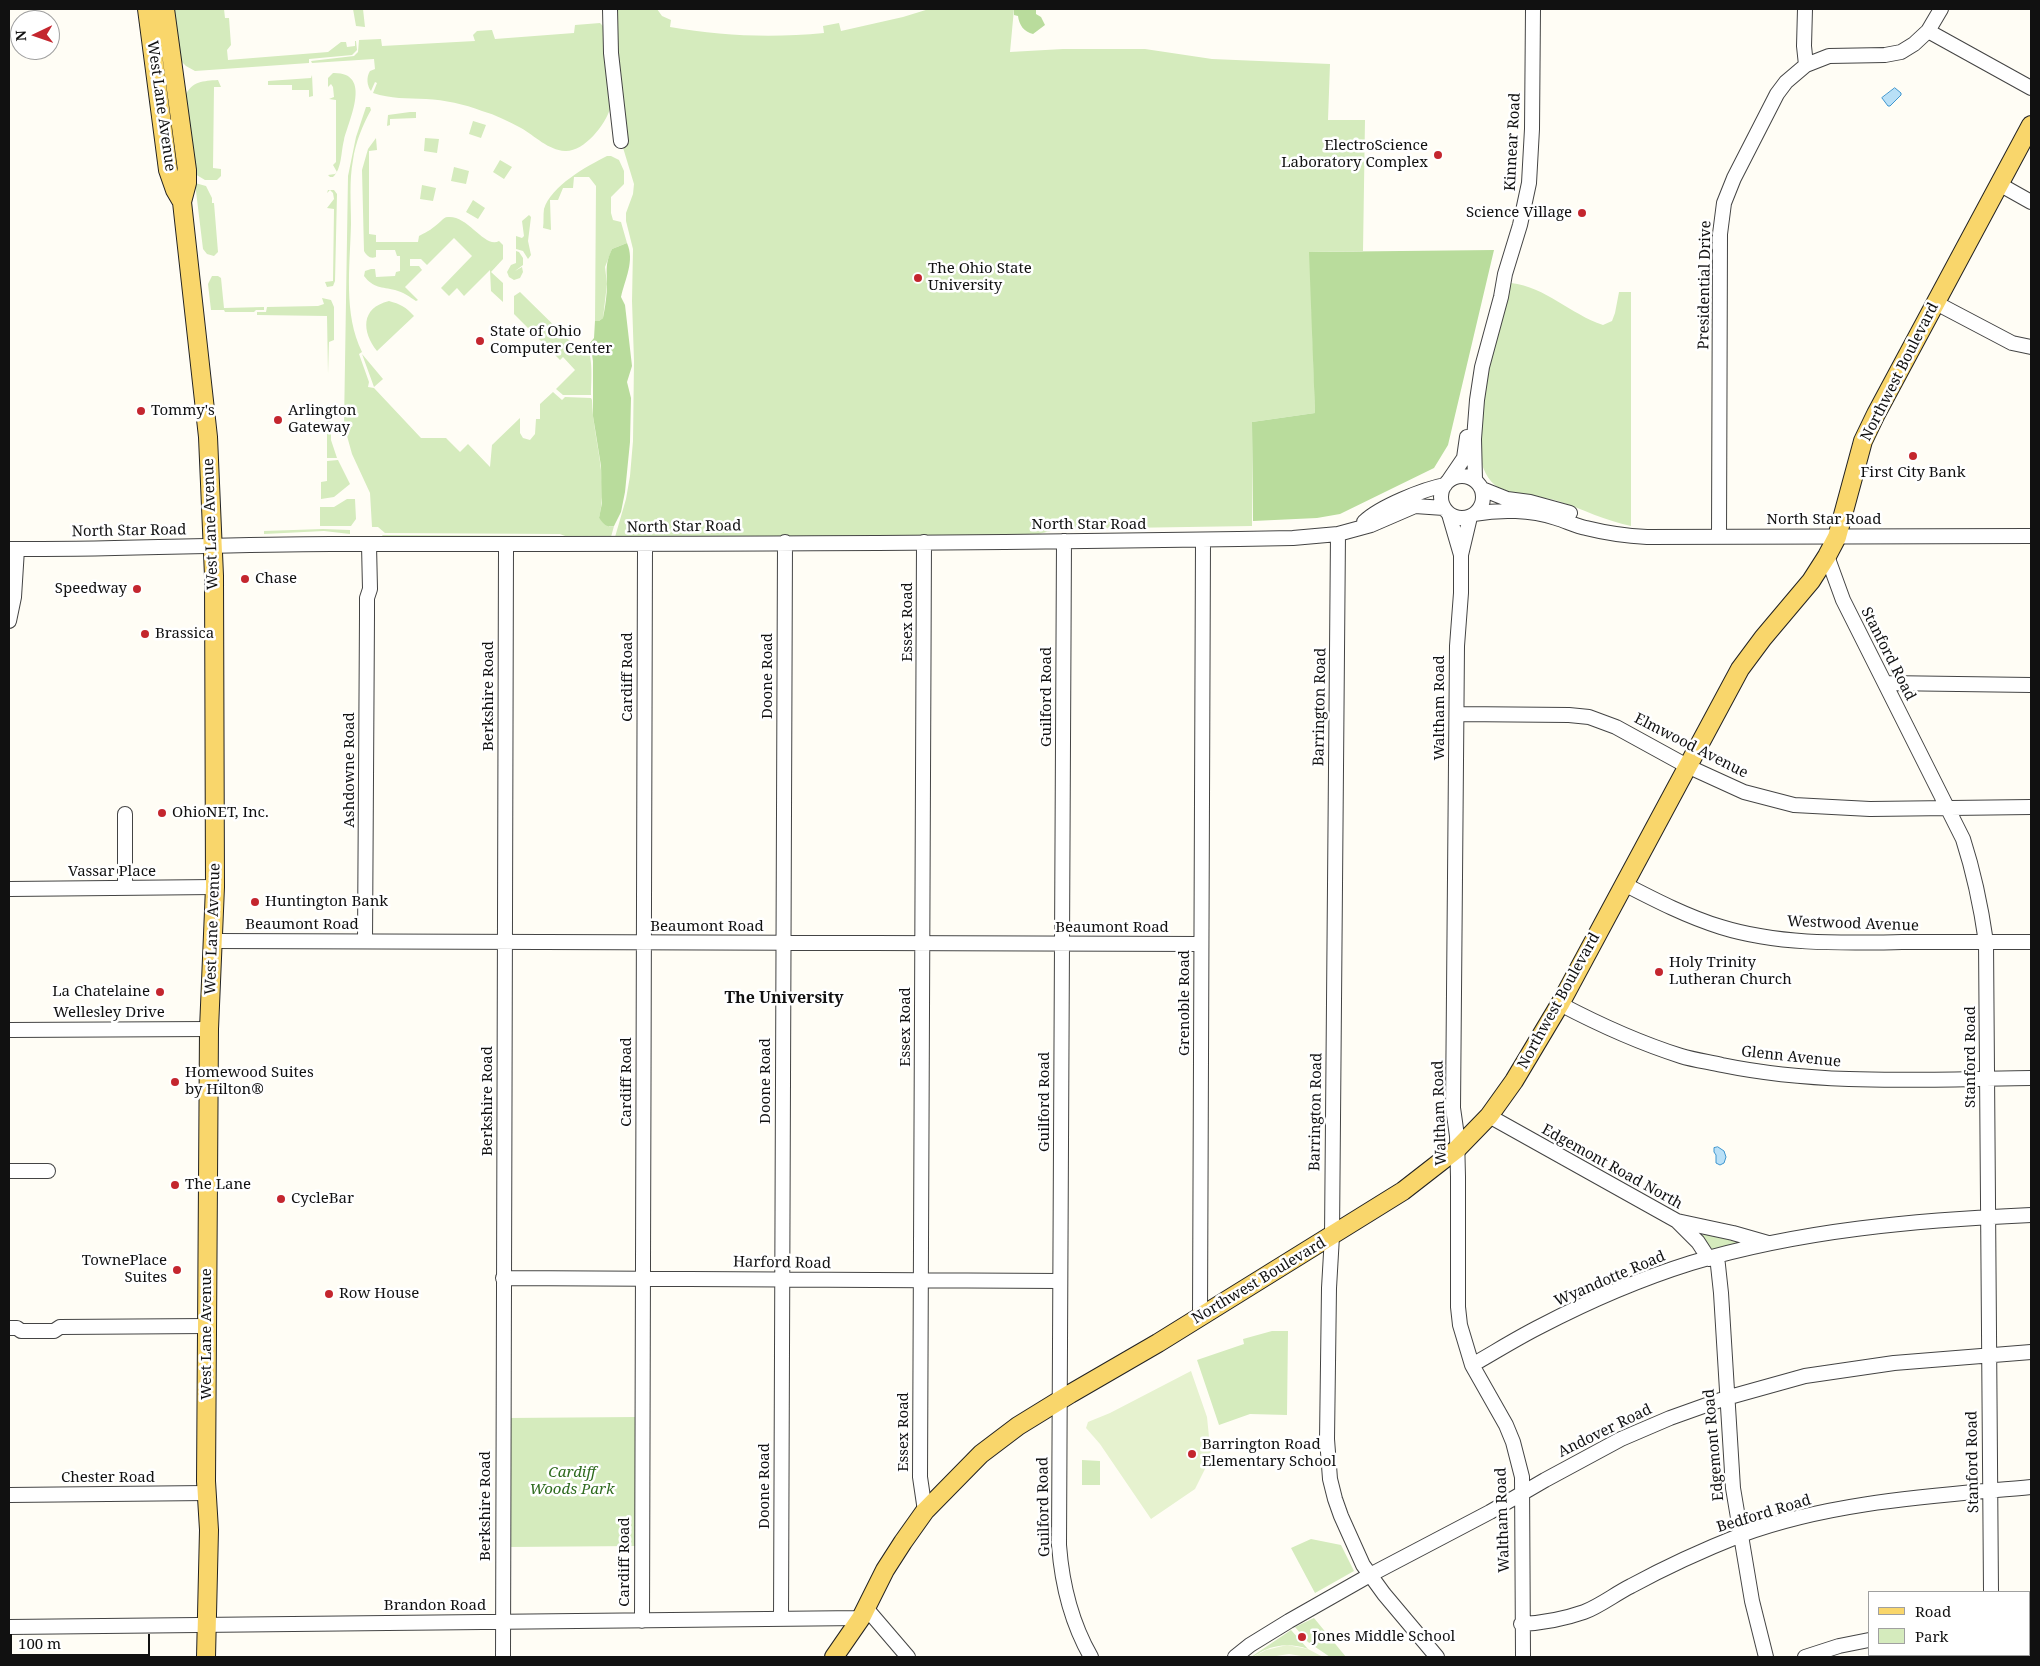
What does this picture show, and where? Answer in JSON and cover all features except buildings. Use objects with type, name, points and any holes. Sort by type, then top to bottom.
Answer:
[{"type":"main road","name":"West Lane Avenue","points":[[147,9],[168,170],[175,190],[182,202]]},
{"type":"main road","name":"West Lane Avenue","points":[[165,9],[187,170],[187,184],[182,202],[208,437],[214,546],[215,888],[209,1029],[206,1493],[209,1530],[206,1657]]},
{"type":"main road","name":"Northwest Boulevard","points":[[834,1657],[863,1613],[898,1549],[926,1511],[981,1454],[1018,1426],[1404,1192],[1457,1149],[1489,1116],[1514,1081],[1560,1004],[1740,669],[1763,638],[1811,581],[1827,556],[1837,537],[1863,441],[1882,401],[2031,125]]},
{"type":"street","points":[[610,9],[612,53],[621,140]]},
{"type":"street","name":"Kinnear Road","points":[[1478,484],[1474,439],[1482,367],[1501,297],[1505,274],[1520,225],[1531,165],[1533,9]]},
{"type":"street","points":[[1805,9],[1804,46],[1806,65]]},
{"type":"street","name":"Presidential Drive","points":[[1719,537],[1721,219],[1724,203],[1734,178],[1778,94],[1786,82],[1806,65],[1829,56],[1885,55],[1900,52],[1914,44],[1928,31],[1941,9]]},
{"type":"street","points":[[1928,31],[2031,88]]},
{"type":"street","points":[[1999,184],[2031,202]]},
{"type":"street","name":"Kinnear Road","points":[[1447,482],[1464,458],[1474,363],[1484,325],[1505,274]]},
{"type":"street","points":[[1936,302],[2012,343],[2031,347]]},
{"type":"street","points":[[1462,476],[1478,484],[1483,502],[1472,516],[1459,518],[1446,511],[1441,496],[1447,482],[1462,476]]},
{"type":"street","name":"North Star Road","points":[[1358,528],[1369,517],[1379,511],[1447,482]]},
{"type":"street","name":"North Star Road","points":[[1478,484],[1507,500],[1530,502],[1557,508],[1588,519],[1616,534]]},
{"type":"street","name":"North Star Road","points":[[13,549],[1293,538],[1338,534],[1371,525],[1415,506],[1446,511]]},
{"type":"street","name":"North Star Road","points":[[1472,516],[1503,510],[1540,514],[1555,517],[1585,528],[1616,534],[1648,537],[2031,536]]},
{"type":"street","name":"Waltham Road","points":[[1446,511],[1460,555],[1461,593],[1457,646],[1453,1108],[1457,1149],[1458,1307],[1463,1339],[1472,1365],[1510,1434],[1521,1474],[1521,1624],[1523,1657]]},
{"type":"street","name":"Waltham Road","points":[[1460,555],[1472,516]]},
{"type":"street","name":"Barrington Road","points":[[1338,534],[1332,1236],[1328,1288],[1327,1430],[1330,1479],[1341,1516],[1362,1563],[1437,1657]]},
{"type":"street","name":"Grenoble Road","points":[[1200,1316],[1203,540]]},
{"type":"street","name":"Guilford Road","points":[[1064,541],[1060,1281],[1061,1572],[1070,1610],[1092,1657]]},
{"type":"street","name":"Doone Road","points":[[781,1619],[785,542]]},
{"type":"street","name":"Essex Road","points":[[924,542],[920,1477],[926,1511]]},
{"type":"street","name":"Cardiff Road","points":[[642,1621],[645,544]]},
{"type":"street","name":"Ashdowne Road","points":[[365,941],[367,598],[362,591],[366,545]]},
{"type":"street","name":"Berkshire Road","points":[[502,1657],[506,545]]},
{"type":"street","points":[[9,621],[14,598],[13,549]]},
{"type":"street","name":"Stanford Road","points":[[1827,556],[1843,600],[1963,838],[1975,876],[1986,942],[1991,1591]]},
{"type":"street","points":[[1885,683],[2031,685]]},
{"type":"street","name":"Elmwood Avenue","points":[[1457,714],[1569,715],[1589,717],[1616,727],[1687,766],[1744,792],[1794,805],[1854,809],[2031,807]]},
{"type":"street","points":[[125,814],[126,888]]},
{"type":"street","name":"Westwood Avenue","points":[[1624,884],[1686,914],[1722,927],[1763,936],[1803,941],[1844,943],[2031,942]]},
{"type":"street","name":"Vassar Place","points":[[9,889],[215,888]]},
{"type":"street","name":"Beaumont Road","points":[[214,941],[1201,944]]},
{"type":"street","name":"Glenn Avenue","points":[[1560,1004],[1598,1023],[1682,1056],[1739,1068],[1807,1078],[2031,1078]]},
{"type":"street","name":"Wellesley Drive","points":[[9,1030],[209,1029]]},
{"type":"street","name":"Edgemont Road North","points":[[1489,1116],[1677,1221],[1713,1258]]},
{"type":"street","points":[[9,1172],[48,1171]]},
{"type":"street","name":"Wyandotte Road","points":[[1472,1365],[1540,1326],[1589,1303],[1682,1267],[1713,1258],[1769,1244],[1825,1234],[1932,1220],[2031,1215]]},
{"type":"street","name":"Wyandotte Road","points":[[1677,1221],[1733,1233],[1769,1244]]},
{"type":"street","name":"Edgemont Road","points":[[1713,1258],[1722,1293],[1726,1398],[1733,1488],[1752,1601],[1766,1657]]},
{"type":"street","name":"Harford Road","points":[[503,1278],[1060,1281]]},
{"type":"street","points":[[13,1328],[21,1331],[54,1331],[60,1327],[207,1326]]},
{"type":"street","name":"Andover Road","points":[[1235,1657],[1250,1644],[1370,1575],[1621,1439],[1670,1418],[1773,1384],[1832,1371],[1894,1363],[2031,1352]]},
{"type":"street","name":"Bedford Road","points":[[1521,1624],[1557,1620],[1586,1611],[1673,1565],[1740,1536],[1798,1518],[1848,1507],[2031,1487]]},
{"type":"street","name":"Chester Road","points":[[9,1495],[206,1493]]},
{"type":"street","points":[[863,1613],[908,1657]]},
{"type":"street","name":"Brandon Road","points":[[9,1627],[781,1619],[863,1613]]},
{"type":"street","points":[[1805,1657],[1839,1646],[1868,1640]]},
{"type":"green space","points":[[172,9],[224,9],[225,18],[229,18],[231,45],[227,50],[228,60],[328,52],[341,42],[346,42],[347,47],[355,46],[356,41],[357,50],[352,55],[309,59],[309,63],[195,71],[179,59]]},
{"type":"green space","points":[[353,9],[363,9],[365,27],[356,26]]},
{"type":"green space","points":[[616,9],[657,9],[662,16],[671,20],[670,27],[727,34],[766,36],[824,33],[823,26],[839,23],[841,31],[929,9],[1014,9],[1010,52],[1063,49],[1145,49],[1212,59],[1330,64],[1328,120],[1365,120],[1363,251],[1310,252],[1315,413],[1252,422],[1252,526],[1058,529],[1035,535],[615,537],[626,499],[630,476],[633,441],[634,361],[633,249],[626,221],[626,213],[633,194],[634,184],[621,141]]},
{"type":"green space","points":[[1014,9],[1036,9],[1036,14],[1041,17],[1045,25],[1033,34],[1027,32],[1021,25],[1018,16],[1014,15]]},
{"type":"green space","points":[[600,23],[603,26],[610,109],[599,130],[593,136],[579,147],[565,151],[553,148],[521,128],[492,114],[468,106],[440,100],[393,97],[373,93],[377,83],[375,82],[371,91],[368,79],[370,71],[375,69],[374,59],[312,63],[311,61],[354,56],[358,52],[359,40],[381,39],[382,46],[475,41],[473,35],[477,31],[492,30],[495,39],[574,33],[575,25]]},
{"type":"green space","points":[[333,73],[345,75],[352,80],[355,88],[353,109],[337,172],[333,165],[336,162],[336,100],[329,99],[334,97],[333,87],[331,84],[328,87],[328,78]]},
{"type":"green space","points":[[312,75],[313,96],[309,97],[309,90],[292,90],[292,85],[268,85],[268,81],[311,78]]},
{"type":"green space","points":[[218,80],[221,87],[214,87],[213,168],[221,169],[221,176],[217,180],[205,180],[195,174],[185,96],[191,87],[195,85]]},
{"type":"green space","points":[[366,107],[370,107],[371,110],[357,141],[351,176],[349,290],[352,322],[362,352],[359,354],[369,382],[368,387],[374,388],[421,438],[446,438],[460,452],[468,444],[490,467],[492,445],[520,418],[520,433],[523,438],[530,440],[535,434],[536,419],[540,419],[540,404],[553,392],[562,400],[565,397],[591,398],[602,489],[599,518],[610,527],[614,526],[611,537],[384,538],[382,535],[565,536],[560,534],[385,533],[378,527],[372,527],[370,493],[352,454],[344,425],[348,176],[356,137]]},
{"type":"green space","points":[[416,112],[416,118],[390,119],[390,125],[387,126],[388,115]]},
{"type":"green space","points":[[473,121],[486,125],[481,138],[469,134]]},
{"type":"green space","points":[[376,138],[377,150],[369,151],[369,234],[376,235],[376,242],[418,242],[419,236],[445,218],[455,218],[462,221],[488,240],[499,241],[503,245],[503,259],[491,272],[503,283],[503,302],[491,291],[490,270],[464,296],[457,288],[449,296],[441,288],[472,256],[454,238],[427,265],[421,259],[410,259],[410,266],[419,266],[422,270],[405,287],[418,300],[416,301],[398,291],[374,285],[367,280],[364,276],[365,271],[371,269],[375,269],[376,277],[395,276],[396,272],[400,271],[400,256],[397,256],[395,250],[376,250],[376,257],[372,258],[364,251],[362,170],[368,149]]},
{"type":"green space","points":[[425,138],[439,139],[437,153],[424,151]]},
{"type":"green space","points":[[607,156],[619,160],[624,171],[624,184],[611,197],[611,213],[613,220],[621,222],[627,243],[612,249],[605,267],[607,284],[603,318],[595,321],[596,186],[589,177],[574,177],[573,188],[563,188],[558,200],[550,200],[551,230],[543,228],[544,209],[554,192],[562,185],[580,171]]},
{"type":"green space","points":[[500,160],[512,167],[504,179],[493,172]]},
{"type":"green space","points":[[454,167],[469,171],[466,184],[451,181]]},
{"type":"green space","points":[[195,183],[206,186],[212,198],[212,203],[214,203],[218,252],[214,256],[207,254],[203,249]]},
{"type":"green space","points":[[422,185],[436,188],[433,201],[420,199]]},
{"type":"green space","points":[[330,190],[334,190],[337,194],[335,281],[333,286],[327,287],[325,282],[333,281],[334,209],[327,208],[334,199],[333,193]]},
{"type":"green space","points":[[473,200],[485,208],[478,219],[466,212]]},
{"type":"green space","points":[[529,215],[531,217],[528,241],[531,255],[528,259],[523,251],[516,249],[516,236],[522,238],[524,236],[522,221]]},
{"type":"green space","points":[[627,243],[630,263],[621,297],[625,305],[632,366],[627,382],[631,398],[630,442],[621,512],[614,526],[609,526],[605,525],[599,518],[602,503],[601,466],[593,416],[593,361],[590,343],[594,338],[595,321],[603,318],[607,293],[608,259],[612,249]]},
{"type":"green space","points":[[1494,250],[1448,445],[1434,468],[1340,514],[1317,518],[1253,521],[1252,422],[1315,413],[1309,252]]},
{"type":"green space","points":[[516,251],[523,258],[523,265],[515,271],[522,267],[523,272],[520,278],[514,280],[509,277],[507,272],[511,265],[516,263]]},
{"type":"green space","points":[[212,276],[221,278],[224,308],[264,307],[264,310],[225,312],[224,310],[211,310],[208,284]]},
{"type":"green space","points":[[1511,283],[1547,295],[1603,325],[1612,321],[1619,292],[1631,292],[1631,526],[1603,518],[1558,501],[1513,494],[1499,488],[1486,473],[1479,451],[1482,393],[1495,333]]},
{"type":"green space","points":[[520,292],[575,346],[585,346],[588,350],[591,369],[591,395],[563,395],[556,389],[575,370],[563,357],[560,360],[514,314],[514,296]]},
{"type":"green space","points":[[322,298],[331,300],[334,307],[334,340],[329,342],[328,374],[327,316],[257,315],[257,312],[266,312],[267,307],[318,306],[324,304]]},
{"type":"green space","points":[[389,301],[403,306],[414,316],[377,351],[368,336],[366,322],[373,309]]},
{"type":"green space","points":[[362,354],[383,379],[374,387]]},
{"type":"green space","points":[[327,408],[331,408],[331,440],[337,458],[327,458]]},
{"type":"green space","points":[[338,460],[350,484],[334,497],[321,499],[321,482],[327,481],[327,461]]},
{"type":"green space","points":[[347,499],[355,499],[356,519],[351,526],[320,526],[320,507],[334,507]]},
{"type":"green space","points":[[350,530],[350,534],[324,531],[264,534],[264,531]]},
{"type":"green space","points":[[1703,1233],[1738,1241],[1736,1245],[1712,1251],[1702,1237]]},
{"type":"green space","points":[[1272,1331],[1288,1331],[1287,1415],[1250,1414],[1219,1425],[1197,1360],[1244,1344],[1243,1339]]},
{"type":"green space","points":[[1191,1371],[1207,1417],[1211,1457],[1195,1489],[1151,1519],[1100,1444],[1086,1428],[1088,1422],[1110,1413]]},
{"type":"green space","name":"Cardiff Woods Park","points":[[636,1417],[637,1546],[508,1547],[507,1418]]},
{"type":"green space","points":[[1082,1460],[1100,1461],[1100,1485],[1082,1485]]},
{"type":"green space","points":[[1311,1539],[1341,1545],[1354,1571],[1315,1593],[1291,1548]]},
{"type":"green space","points":[[1314,1618],[1346,1657],[1330,1657],[1308,1642],[1295,1627]]},
{"type":"green space","points":[[1291,1630],[1308,1649],[1297,1646],[1281,1646],[1270,1648],[1251,1657]]},
{"type":"green space","points":[[1287,1645],[1308,1649],[1323,1657],[1289,1654],[1253,1657],[1266,1650]]},
{"type":"water","points":[[1895,88],[1901,95],[1888,106],[1882,98]]},
{"type":"water","points":[[1718,1147],[1724,1151],[1726,1157],[1724,1163],[1720,1165],[1716,1163],[1714,1152],[1714,1148]]},
{"type":"place","name":"ElectroScience Laboratory Complex","points":[[1438,155]]},
{"type":"place","name":"Science Village","points":[[1582,213]]},
{"type":"place","name":"The Ohio State University","points":[[918,278]]},
{"type":"place","name":"State of Ohio Computer Center","points":[[480,341]]},
{"type":"place","name":"Tommy's","points":[[141,411]]},
{"type":"place","name":"Arlington Gateway","points":[[278,420]]},
{"type":"place","name":"First City Bank","points":[[1913,456]]},
{"type":"place","name":"Chase","points":[[245,579]]},
{"type":"place","name":"Speedway","points":[[137,589]]},
{"type":"place","name":"Brassica","points":[[145,634]]},
{"type":"place","name":"OhioNET, Inc.","points":[[162,813]]},
{"type":"place","name":"Huntington Bank","points":[[255,902]]},
{"type":"place","name":"Holy Trinity Lutheran Church","points":[[1659,972]]},
{"type":"place","name":"La Chatelaine","points":[[160,992]]},
{"type":"place","name":"Homewood Suites by Hilton®","points":[[175,1082]]},
{"type":"place","name":"The Lane","points":[[175,1185]]},
{"type":"place","name":"CycleBar","points":[[281,1199]]},
{"type":"place","name":"TownePlace Suites","points":[[177,1270]]},
{"type":"place","name":"Row House","points":[[329,1294]]},
{"type":"place","name":"Barrington Road Elementary School","points":[[1192,1454]]},
{"type":"place","name":"Jones Middle School","points":[[1302,1637]]},
{"type":"district","name":"The University","points":[[784,998]]}]
